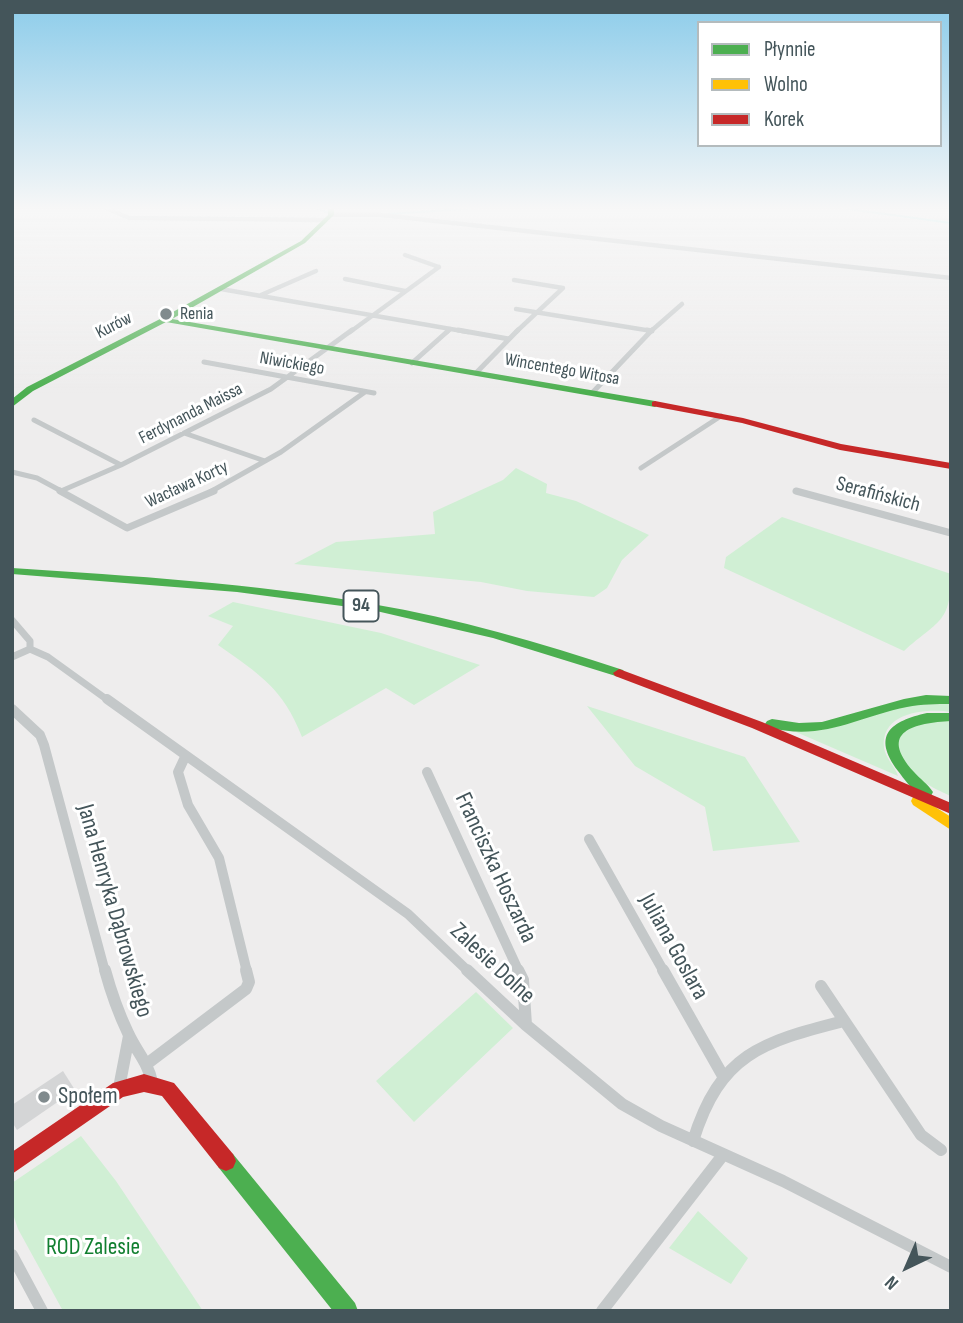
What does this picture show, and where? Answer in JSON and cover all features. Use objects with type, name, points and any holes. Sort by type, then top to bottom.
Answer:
[{"type":"street","name":"Kurów","points":[[12,404],[30,389],[254,270]]},
{"type":"street","name":"Ferdynanda Maissa","points":[[61,491],[121,465],[271,389],[435,270]]},
{"type":"street","points":[[876,270],[951,278]]},
{"type":"street","points":[[260,295],[316,271]]},
{"type":"street","points":[[345,279],[405,291]]},
{"type":"street","points":[[476,373],[563,288],[514,280]]},
{"type":"street","points":[[221,289],[509,339]]},
{"type":"street","points":[[593,392],[682,304]]},
{"type":"street","points":[[516,309],[652,331]]},
{"type":"street","name":"Wincentego Witosa","points":[[164,320],[593,392],[721,416],[819,442],[951,466]]},
{"type":"street","points":[[412,363],[450,330]]},
{"type":"street","name":"Niwickiego","points":[[204,362],[374,393]]},
{"type":"street","name":"Wacława Korty","points":[[12,472],[29,474],[127,528],[203,497],[265,461],[365,391]]},
{"type":"street","points":[[641,468],[721,416]]},
{"type":"street","points":[[34,420],[121,465]]},
{"type":"street","points":[[184,433],[265,461]]},
{"type":"street","name":"Serafińskich","points":[[796,491],[951,533]]},
{"type":"street","name":"94","points":[[12,570],[259,589],[423,617],[587,661],[726,711],[951,807]]},
{"type":"street","points":[[12,620],[30,641],[30,649],[12,657]]},
{"type":"street","name":"Zalesie Dolne","points":[[30,649],[48,657],[408,914],[526,1024],[622,1104],[693,1141],[783,1181],[951,1267]]},
{"type":"street","points":[[726,711],[787,727],[813,729],[846,723],[904,699],[951,700]]},
{"type":"street","name":"Jana Henryka Dąbrowskiego","points":[[12,709],[40,735],[44,745],[113,1000],[129,1036],[148,1063],[152,1082]]},
{"type":"street","points":[[951,717],[927,716],[899,726],[891,737],[890,752],[909,779],[951,807]]},
{"type":"street","points":[[148,1063],[246,989],[249,982],[219,858],[188,805],[178,772],[178,767],[185,757]]},
{"type":"street","name":"Franciszka Hoszarda","points":[[427,772],[523,980],[526,1024]]},
{"type":"street","points":[[873,774],[932,809],[951,825]]},
{"type":"street","name":"Juliana Goslara","points":[[589,839],[723,1076]]},
{"type":"street","points":[[821,986],[921,1135],[941,1150]]},
{"type":"street","points":[[693,1141],[723,1076],[734,1064],[770,1045],[844,1021]]},
{"type":"street","points":[[119,1089],[129,1036]]},
{"type":"street","points":[[12,1164],[119,1089],[130,1084],[152,1082],[168,1089],[347,1311]]},
{"type":"street","points":[[601,1311],[723,1155]]},
{"type":"street","points":[[12,1255],[42,1311]]},
{"type":"green space","points":[[516,468],[547,484],[546,493],[576,501],[649,535],[622,560],[607,588],[594,597],[527,591],[481,582],[294,564],[336,542],[435,534],[433,512],[503,480]]},
{"type":"green space","points":[[782,517],[951,574],[945,612],[934,626],[904,651],[724,568],[726,557]]},
{"type":"green space","points":[[233,602],[381,633],[480,665],[414,705],[386,688],[302,737],[295,720],[278,694],[258,674],[218,645],[233,626],[208,616]]},
{"type":"green space","points":[[933,701],[951,704],[951,712],[918,712],[897,720],[889,727],[884,748],[898,776],[796,732],[903,704]]},
{"type":"green space","points":[[587,706],[745,757],[800,842],[713,851],[705,807],[635,766]]},
{"type":"green space","points":[[951,719],[951,796],[914,775],[906,768],[897,750],[900,735],[909,725]]},
{"type":"green space","points":[[476,992],[513,1028],[414,1122],[376,1081]]},
{"type":"green space","name":"ROD Zalesie","points":[[81,1136],[116,1181],[203,1311],[63,1311],[18,1229],[12,1211],[12,1183]]},
{"type":"green space","points":[[698,1211],[748,1258],[731,1284],[669,1248]]},
{"type":"building","name":"Społem","points":[[63,1071],[75,1090],[17,1130],[12,1122],[12,1105]]},
{"type":"traffic: fast","points":[[12,404],[30,389],[165,320],[254,270]]},
{"type":"traffic: fast","points":[[165,320],[655,404]]},
{"type":"traffic: fast","points":[[12,571],[237,588],[372,607],[497,636],[619,673]]},
{"type":"traffic: fast","points":[[772,724],[799,728],[822,726],[904,703],[951,700]]},
{"type":"traffic: fast","points":[[926,792],[898,762],[892,738],[898,729],[910,722],[951,717]]},
{"type":"traffic: fast","points":[[226,1161],[347,1311]]},
{"type":"traffic: slow","points":[[918,801],[951,825]]},
{"type":"traffic: jam","points":[[655,404],[743,421],[840,447],[951,466]]},
{"type":"traffic: jam","points":[[619,673],[757,725],[951,809]]},
{"type":"traffic: jam","points":[[12,1164],[119,1089],[144,1083],[168,1089],[226,1161]]},
{"type":"place","name":"Renia","points":[[166,314]]},
{"type":"place","name":"Społem","points":[[44,1097]]}]
